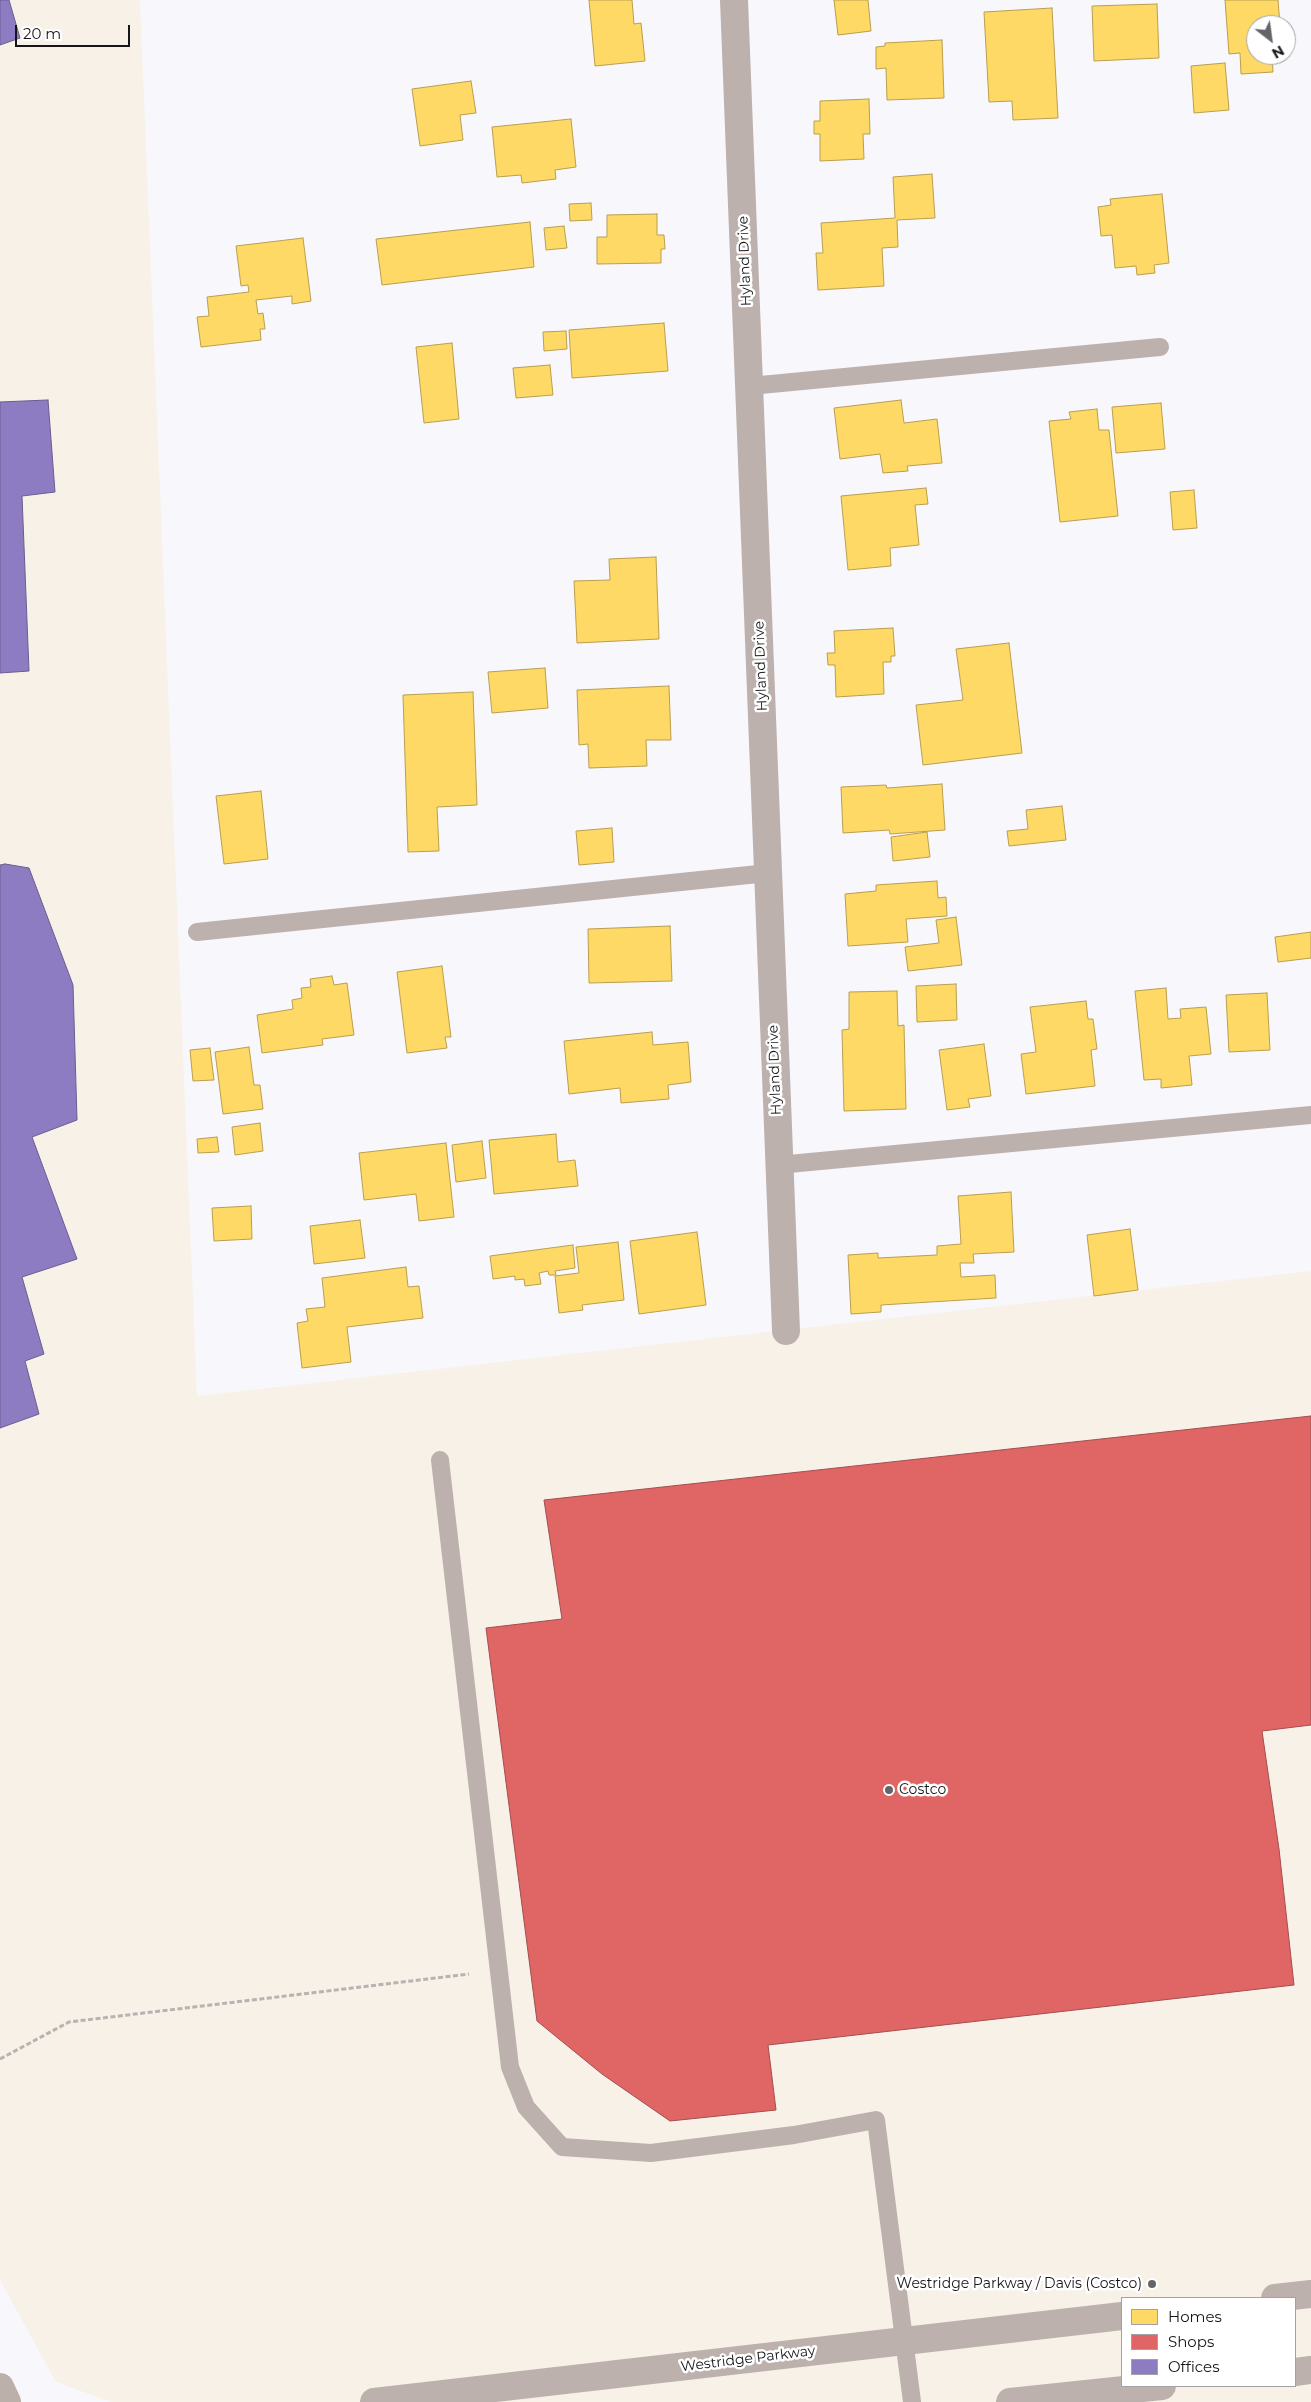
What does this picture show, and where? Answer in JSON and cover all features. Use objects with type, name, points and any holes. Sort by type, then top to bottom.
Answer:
[{"type":"main road","points":[[0,2387],[7,2402]]},
{"type":"street","name":"Hyland Drive","points":[[734,0],[778,1165],[786,1331]]},
{"type":"street","points":[[1284,2297],[1311,2294]]},
{"type":"street","name":"Westridge Parkway","points":[[374,2402],[1121,2316]]},
{"type":"street","points":[[1296,2372],[1311,2370]]},
{"type":"street","points":[[1010,2402],[1152,2387]]},
{"type":"lane","points":[[750,386],[1160,347]]},
{"type":"lane","points":[[197,932],[768,873]]},
{"type":"lane","points":[[778,1165],[1311,1115]]},
{"type":"lane","points":[[440,1460],[510,2067],[526,2107],[562,2146],[651,2153],[794,2135],[876,2120],[912,2402]]},
{"type":"path","points":[[0,2059],[69,2022],[498,1970]]},
{"type":"shaded area","points":[[0,0],[140,0],[197,1396],[1311,1271],[1311,2402],[111,2402],[56,2382],[0,2280]]},
{"type":"building: Homes","points":[[589,0],[632,0],[634,24],[641,23],[645,61],[595,66]]},
{"type":"building: Homes","points":[[834,0],[868,0],[871,31],[838,35]]},
{"type":"building: Homes","points":[[1225,0],[1278,0],[1279,15],[1246,15],[1246,65],[1273,65],[1273,72],[1241,74],[1240,53],[1229,54]]},
{"type":"building: Homes","points":[[1157,4],[1159,58],[1094,61],[1092,6]]},
{"type":"building: Homes","points":[[1052,8],[1058,118],[1013,120],[1012,101],[989,102],[984,12]]},
{"type":"building: Homes","points":[[942,40],[944,98],[887,100],[886,68],[876,69],[876,47],[885,46],[885,43]]},
{"type":"building: Homes","points":[[1225,63],[1229,110],[1194,113],[1191,66]]},
{"type":"building: Homes","points":[[471,81],[476,113],[460,115],[463,140],[420,146],[412,89]]},
{"type":"building: Homes","points":[[869,99],[870,134],[863,134],[864,159],[820,161],[820,134],[814,134],[814,121],[820,121],[820,101]]},
{"type":"building: Homes","points":[[571,119],[576,167],[555,170],[556,179],[522,183],[521,175],[497,177],[492,127]]},
{"type":"building: Homes","points":[[932,174],[935,218],[897,220],[898,247],[882,248],[884,286],[818,290],[816,253],[823,253],[821,223],[895,218],[893,177]]},
{"type":"building: Homes","points":[[1162,194],[1169,263],[1154,265],[1155,273],[1137,275],[1136,266],[1115,268],[1112,235],[1101,236],[1098,207],[1111,205],[1110,199]]},
{"type":"building: Homes","points":[[591,203],[592,220],[570,221],[569,204]]},
{"type":"building: Homes","points":[[657,214],[657,235],[664,235],[665,249],[661,249],[661,263],[597,264],[597,237],[607,237],[607,215]]},
{"type":"building: Homes","points":[[530,222],[534,267],[382,285],[376,239]]},
{"type":"building: Homes","points":[[564,226],[567,248],[546,250],[544,228]]},
{"type":"building: Homes","points":[[303,238],[311,301],[292,304],[292,296],[256,300],[258,314],[263,313],[265,329],[260,329],[261,340],[201,347],[197,317],[209,316],[207,297],[249,292],[248,285],[241,286],[236,246]]},
{"type":"building: Homes","points":[[664,323],[668,371],[572,378],[569,330]]},
{"type":"building: Homes","points":[[566,331],[567,349],[544,351],[543,332]]},
{"type":"building: Homes","points":[[452,343],[459,419],[424,423],[416,347]]},
{"type":"building: Homes","points":[[550,365],[553,395],[516,398],[513,368]]},
{"type":"building: Homes","points":[[901,400],[904,423],[937,419],[942,463],[907,466],[908,471],[883,473],[880,454],[840,459],[834,408]]},
{"type":"building: Homes","points":[[1161,403],[1165,449],[1116,453],[1112,407]]},
{"type":"building: Homes","points":[[1097,409],[1099,430],[1109,430],[1118,516],[1060,522],[1049,421],[1071,419],[1069,412]]},
{"type":"building: Homes","points":[[926,488],[928,504],[915,505],[919,545],[890,548],[891,566],[848,570],[841,496]]},
{"type":"building: Homes","points":[[1194,490],[1197,528],[1173,530],[1170,492]]},
{"type":"building: Homes","points":[[656,557],[659,639],[577,643],[574,581],[610,580],[609,559]]},
{"type":"building: Homes","points":[[893,628],[895,656],[891,656],[891,662],[883,662],[884,694],[836,697],[835,665],[828,665],[827,653],[835,653],[834,631]]},
{"type":"building: Homes","points":[[1009,643],[1022,753],[923,765],[916,705],[963,700],[956,649]]},
{"type":"building: Homes","points":[[545,668],[548,708],[492,713],[488,672]]},
{"type":"building: Homes","points":[[669,686],[671,740],[646,740],[647,766],[589,768],[588,744],[579,745],[577,690]]},
{"type":"building: Homes","points":[[473,692],[477,805],[437,807],[439,851],[408,852],[403,695]]},
{"type":"building: Homes","points":[[942,784],[945,830],[890,834],[889,830],[843,833],[841,787],[886,785],[887,788]]},
{"type":"building: Homes","points":[[261,791],[268,859],[224,864],[216,796]]},
{"type":"building: Homes","points":[[1062,806],[1066,840],[1009,846],[1007,831],[1028,829],[1026,810]]},
{"type":"building: Homes","points":[[612,828],[614,862],[579,865],[576,831]]},
{"type":"building: Homes","points":[[927,832],[930,857],[893,861],[891,837]]},
{"type":"building: Homes","points":[[937,881],[938,898],[946,897],[947,916],[906,919],[908,942],[848,946],[845,894],[876,891],[876,885]]},
{"type":"building: Homes","points":[[956,917],[962,965],[908,971],[905,947],[939,943],[936,920]]},
{"type":"building: Homes","points":[[670,926],[672,981],[589,983],[588,929]]},
{"type":"building: Homes","points":[[1311,932],[1311,958],[1278,962],[1275,937]]},
{"type":"building: Homes","points":[[442,966],[451,1037],[445,1037],[447,1048],[407,1053],[397,972]]},
{"type":"building: Homes","points":[[332,976],[334,985],[347,983],[354,1035],[322,1039],[323,1045],[262,1053],[257,1015],[293,1009],[292,1000],[302,998],[301,988],[311,987],[310,979]]},
{"type":"building: Homes","points":[[956,984],[957,1020],[917,1022],[916,986]]},
{"type":"building: Homes","points":[[1166,988],[1168,1019],[1181,1018],[1180,1009],[1206,1007],[1211,1054],[1189,1056],[1192,1085],[1161,1088],[1161,1079],[1144,1080],[1135,991]]},
{"type":"building: Homes","points":[[897,991],[898,1026],[904,1025],[906,1109],[844,1111],[842,1030],[849,1029],[849,992]]},
{"type":"building: Homes","points":[[1267,993],[1270,1050],[1229,1052],[1226,995]]},
{"type":"building: Homes","points":[[1086,1001],[1088,1019],[1093,1019],[1097,1049],[1091,1050],[1095,1086],[1026,1094],[1021,1054],[1036,1052],[1030,1007]]},
{"type":"building: Homes","points":[[652,1032],[653,1045],[688,1042],[691,1082],[668,1085],[669,1099],[621,1103],[620,1088],[569,1094],[564,1041]]},
{"type":"building: Homes","points":[[984,1044],[991,1096],[968,1099],[970,1107],[947,1110],[939,1050]]},
{"type":"building: Homes","points":[[249,1047],[254,1085],[260,1085],[263,1109],[223,1114],[215,1052]]},
{"type":"building: Homes","points":[[210,1048],[214,1080],[193,1081],[190,1050]]},
{"type":"building: Homes","points":[[260,1123],[263,1151],[235,1155],[232,1127]]},
{"type":"building: Homes","points":[[556,1134],[558,1162],[575,1160],[578,1186],[494,1194],[489,1140]]},
{"type":"building: Homes","points":[[217,1137],[219,1152],[198,1153],[197,1139]]},
{"type":"building: Homes","points":[[482,1141],[486,1178],[456,1182],[452,1145]]},
{"type":"building: Homes","points":[[446,1143],[454,1217],[419,1221],[416,1194],[364,1200],[359,1153]]},
{"type":"building: Homes","points":[[1011,1192],[1014,1252],[973,1254],[974,1263],[960,1263],[961,1277],[995,1275],[996,1298],[881,1305],[881,1312],[851,1314],[848,1255],[878,1253],[878,1258],[937,1255],[937,1246],[961,1244],[958,1196]]},
{"type":"building: Homes","points":[[251,1206],[252,1239],[214,1241],[212,1208]]},
{"type":"building: Homes","points":[[360,1220],[365,1258],[314,1264],[310,1226]]},
{"type":"building: Homes","points":[[1130,1229],[1138,1290],[1094,1296],[1087,1235]]},
{"type":"building: Homes","points":[[697,1232],[706,1305],[639,1314],[630,1241]]},
{"type":"building: Homes","points":[[618,1242],[624,1300],[582,1305],[583,1310],[559,1313],[555,1276],[579,1273],[576,1247]]},
{"type":"building: Homes","points":[[573,1245],[575,1268],[555,1271],[556,1275],[549,1275],[548,1271],[539,1273],[541,1284],[525,1286],[524,1279],[515,1280],[515,1276],[493,1279],[490,1256]]},
{"type":"building: Homes","points":[[406,1267],[408,1287],[419,1286],[423,1318],[347,1327],[351,1362],[302,1368],[297,1323],[308,1321],[306,1309],[325,1307],[322,1278]]},
{"type":"building: Shops","name":"Costco","points":[[1311,1416],[1311,1725],[1262,1731],[1279,1849],[1294,1985],[768,2045],[776,2110],[670,2121],[602,2074],[537,2021],[486,1628],[562,1619],[544,1500]]},
{"type":"building: Offices","points":[[0,0],[9,0],[20,38],[0,45]]},
{"type":"building: Offices","points":[[48,400],[55,492],[22,496],[29,671],[0,673],[0,402]]},
{"type":"building: Offices","points":[[5,864],[29,868],[73,985],[77,1120],[32,1137],[77,1259],[22,1277],[44,1354],[25,1361],[39,1414],[0,1428],[0,865]]},
{"type":"place","name":"Costco","points":[[889,1790]]},
{"type":"place","name":"Westridge Parkway / Davis (Costco)","points":[[1152,2284]]}]
